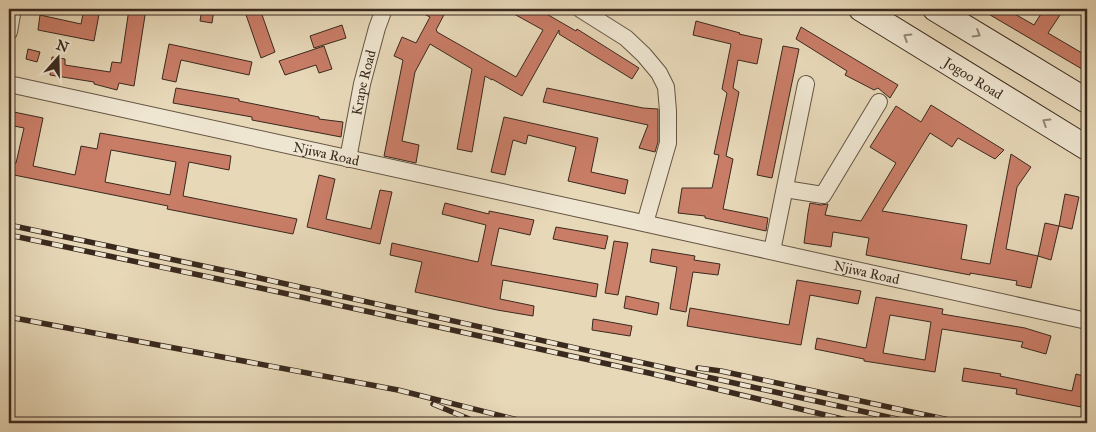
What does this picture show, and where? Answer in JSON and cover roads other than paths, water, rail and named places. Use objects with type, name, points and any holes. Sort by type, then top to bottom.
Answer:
[{"type":"main road","name":"Jogoo Road","points":[[861,9],[1087,148]]},
{"type":"main road","points":[[935,9],[1087,101]]},
{"type":"street","points":[[9,32],[13,9]]},
{"type":"street","name":"Krape Road","points":[[348,159],[362,84],[384,9]]},
{"type":"street","points":[[580,9],[626,38],[659,73],[666,87],[668,143],[645,223]]},
{"type":"street","name":"Njiwa Road","points":[[9,84],[1087,321]]},
{"type":"street","points":[[772,251],[806,84]]},
{"type":"street","points":[[785,189],[822,195],[879,102]]},
{"type":"railway","points":[[9,225],[241,274],[915,423]]},
{"type":"railway","points":[[9,235],[649,373],[859,423]]},
{"type":"railway","points":[[9,317],[398,390],[530,423]]},
{"type":"railway","points":[[698,368],[721,371],[963,423]]},
{"type":"railway","points":[[433,404],[479,423]]}]
